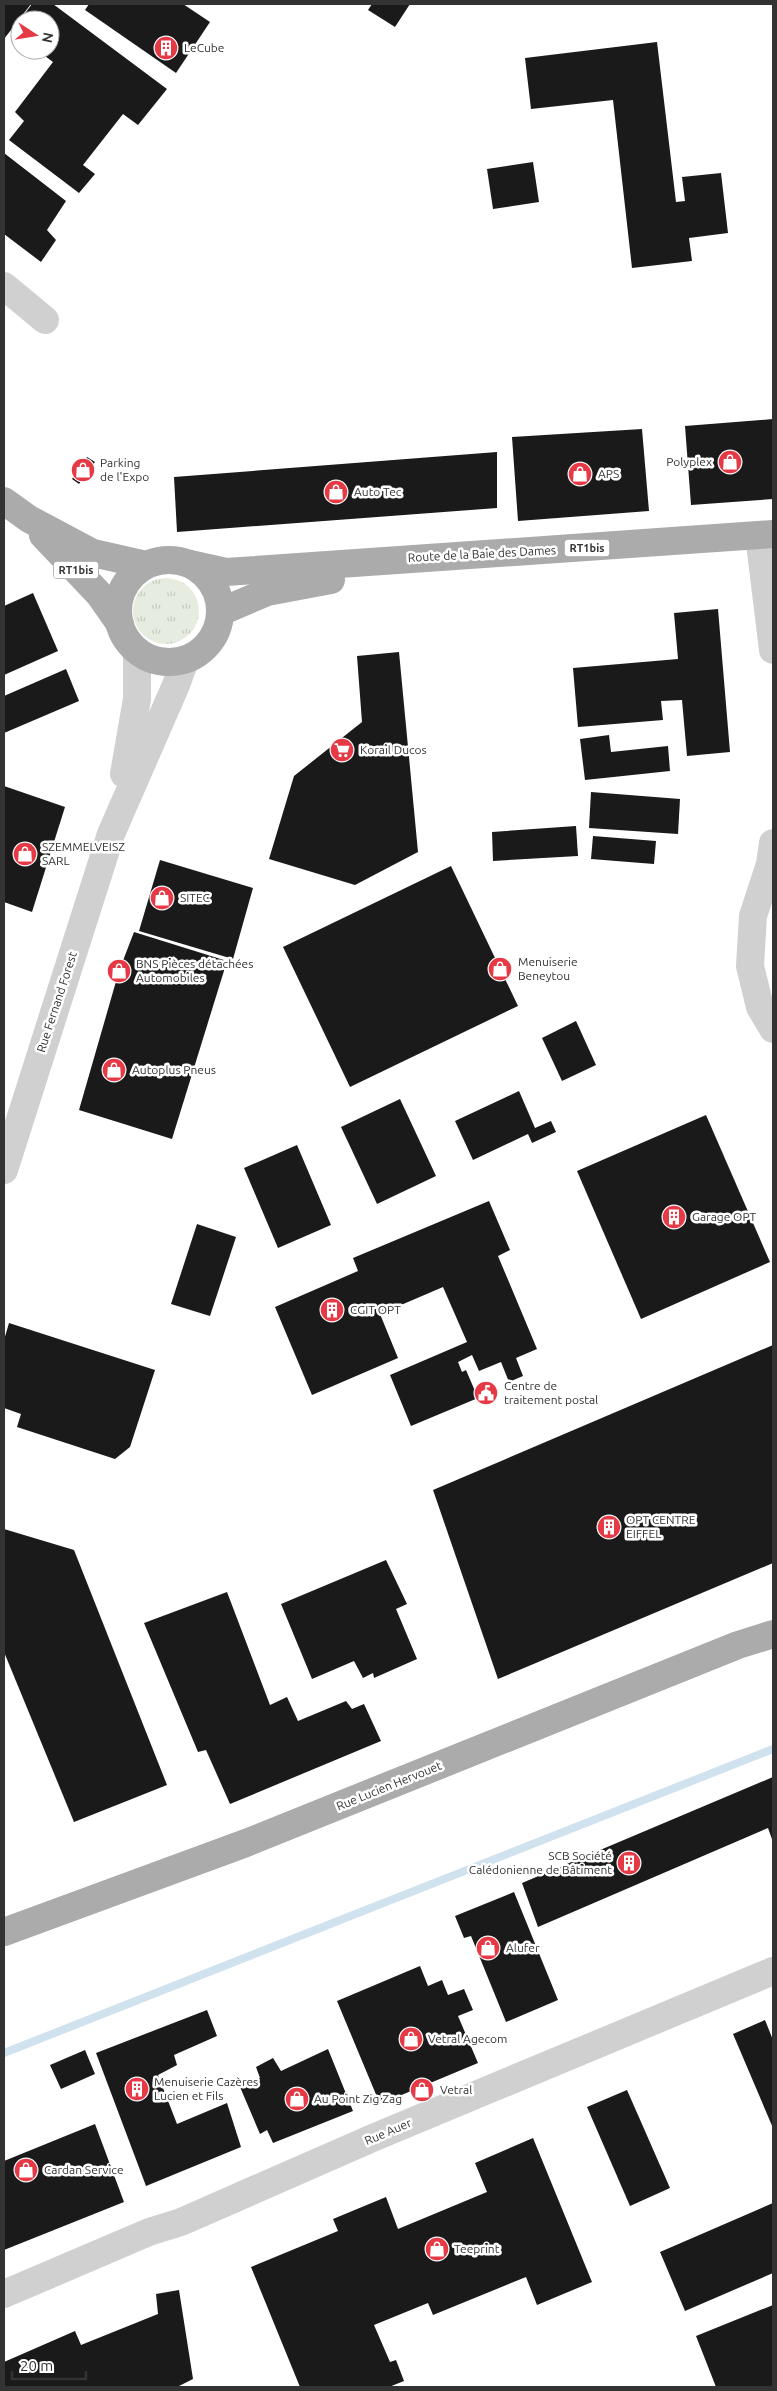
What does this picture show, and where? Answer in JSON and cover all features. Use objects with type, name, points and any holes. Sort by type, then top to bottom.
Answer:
[{"type":"main road","name":"RT1bis","points":[[4,501],[29,518],[93,553],[146,566]]},
{"type":"main road","name":"RT1bis","points":[[29,518],[99,594],[120,624]]},
{"type":"main road","name":"Route de la Baie des Dames","points":[[190,564],[226,572],[766,534]]},
{"type":"main road","name":"Route de la Baie des Dames","points":[[220,612],[267,592],[364,573],[401,559]]},
{"type":"main road","points":[[166,560],[190,564],[208,578],[217,592],[220,612],[217,629],[200,652],[185,660],[175,662],[157,661],[137,651],[125,636],[120,624],[119,602],[125,586],[132,576],[146,566],[166,560]]},
{"type":"main road","name":"Rue Lucien Hervouet","points":[[4,1932],[246,1843],[729,1649],[773,1634]]},
{"type":"street","points":[[4,286],[45,320]]},
{"type":"street","points":[[766,534],[773,650]]},
{"type":"street","name":"Rue Fernand Forest","points":[[4,1170],[111,834],[131,742],[137,699],[137,651]]},
{"type":"street","name":"Rue Fernand Forest","points":[[111,834],[176,685],[185,660]]},
{"type":"street","points":[[773,843],[770,864],[753,916],[750,966],[760,1007],[773,1029]]},
{"type":"street","name":"Rue Auer","points":[[4,2294],[149,2232],[181,2222],[375,2138],[773,1971]]},
{"type":"green space","points":[[166,578],[179,581],[189,588],[196,598],[199,611],[196,624],[189,634],[179,641],[166,644],[153,641],[143,634],[136,624],[133,611],[136,598],[143,588],[153,581]]},
{"type":"building","points":[[4,4],[31,4],[26,10],[10,10],[10,31],[4,39]]},
{"type":"building","points":[[32,4],[53,4],[167,89],[138,125],[123,114],[83,165],[95,174],[79,193],[9,140],[24,121],[15,112],[53,62],[50,60],[60,60],[60,10],[28,10]]},
{"type":"building","name":"LeCube","points":[[89,4],[183,4],[210,22],[176,73],[85,10]]},
{"type":"building","points":[[372,4],[410,4],[395,27],[368,10]]},
{"type":"building","points":[[657,42],[676,202],[685,201],[682,177],[721,173],[728,233],[689,238],[692,261],[632,268],[613,100],[531,109],[525,58]]},
{"type":"building","points":[[4,153],[66,201],[47,230],[56,240],[41,262],[4,234]]},
{"type":"building","points":[[533,162],[539,202],[493,209],[487,169]]},
{"type":"building","name":"Polyplex","points":[[773,419],[773,499],[691,505],[685,426]]},
{"type":"building","name":"APS","points":[[642,429],[649,511],[518,521],[512,437]]},
{"type":"building","name":"Auto Tec","points":[[497,452],[497,508],[177,532],[174,477]]},
{"type":"building","name":"Parking de l'Expo","points":[[87,457],[95,462],[79,484],[72,479]]},
{"type":"building","points":[[33,593],[58,651],[4,675],[4,606]]},
{"type":"building","points":[[718,609],[730,752],[687,756],[682,700],[661,701],[663,720],[578,727],[573,668],[678,659],[674,613]]},
{"type":"building","points":[[399,652],[418,852],[355,885],[269,859],[294,776],[362,722],[357,656]]},
{"type":"building","points":[[66,669],[79,701],[4,733],[4,696]]},
{"type":"building","points":[[609,735],[611,752],[668,746],[670,771],[585,780],[580,739]]},
{"type":"building","points":[[4,786],[65,807],[32,912],[4,902]]},
{"type":"building","points":[[591,792],[680,799],[678,834],[589,828]]},
{"type":"building","points":[[576,826],[578,856],[493,861],[492,832]]},
{"type":"building","points":[[593,836],[656,841],[654,864],[591,859]]},
{"type":"building","points":[[160,860],[253,888],[233,959],[139,931]]},
{"type":"building","points":[[451,866],[518,1006],[350,1087],[283,947]]},
{"type":"building","points":[[134,932],[227,961],[172,1139],[79,1110],[119,971]]},
{"type":"building","points":[[576,1021],[596,1065],[562,1081],[542,1038]]},
{"type":"building","points":[[519,1091],[535,1128],[551,1121],[556,1132],[532,1143],[528,1134],[473,1160],[455,1121]]},
{"type":"building","points":[[400,1099],[436,1176],[377,1204],[341,1127]]},
{"type":"building","name":"Garage OPT","points":[[706,1115],[770,1262],[641,1319],[577,1171]]},
{"type":"building","points":[[297,1145],[331,1225],[278,1248],[244,1168]]},
{"type":"building","name":"CGIT OPT","points":[[489,1201],[510,1250],[498,1256],[537,1349],[516,1358],[523,1376],[509,1382],[501,1362],[479,1371],[472,1355],[458,1362],[462,1372],[466,1370],[478,1398],[411,1426],[390,1375],[467,1342],[443,1287],[380,1314],[398,1358],[312,1395],[275,1307],[358,1271],[353,1258]]},
{"type":"building","points":[[197,1224],[236,1237],[210,1316],[171,1304]]},
{"type":"building","points":[[9,1323],[155,1370],[130,1447],[115,1459],[17,1427],[21,1414],[4,1408],[4,1340]]},
{"type":"building","name":"OPT CENTRE EIFFEL","points":[[773,1345],[773,1563],[498,1679],[433,1490]]},
{"type":"building","points":[[4,1529],[74,1550],[167,1785],[74,1822],[4,1652]]},
{"type":"building","points":[[386,1560],[407,1604],[396,1609],[417,1659],[374,1678],[373,1673],[363,1678],[354,1661],[312,1679],[281,1604]]},
{"type":"building","points":[[227,1592],[270,1705],[287,1697],[298,1721],[346,1701],[352,1709],[364,1704],[381,1741],[230,1804],[206,1750],[198,1752],[144,1623]]},
{"type":"building","name":"SCB Société Calédonienne de Bâtiment","points":[[773,1777],[773,1842],[768,1828],[538,1927],[522,1883]]},
{"type":"building","points":[[514,1892],[558,2000],[506,2022],[471,1936],[464,1938],[455,1916]]},
{"type":"building","name":"Vetral Agecom","points":[[420,1966],[428,1986],[442,1980],[448,1995],[464,1989],[473,2010],[458,2016],[478,2063],[380,2104],[337,2001]]},
{"type":"building","name":"Menuiserie Cazères Lucien et Fils","points":[[207,2010],[217,2036],[174,2055],[177,2065],[158,2075],[177,2124],[227,2103],[241,2147],[146,2186],[96,2053]]},
{"type":"building","points":[[765,2020],[773,2040],[773,2128],[733,2034]]},
{"type":"building","name":"Au Point Zig Zag","points":[[328,2049],[353,2111],[273,2143],[267,2130],[260,2134],[240,2087],[260,2078],[256,2067],[273,2058],[281,2071]]},
{"type":"building","points":[[85,2050],[95,2074],[61,2089],[50,2065]]},
{"type":"building","points":[[627,2090],[670,2188],[630,2206],[587,2107]]},
{"type":"building","points":[[95,2124],[124,2202],[4,2250],[4,2161]]},
{"type":"building","name":"Teeprint","points":[[533,2138],[592,2282],[537,2305],[526,2277],[433,2315],[428,2303],[374,2325],[390,2362],[396,2360],[404,2381],[389,2387],[300,2387],[251,2267],[338,2231],[333,2219],[386,2197],[398,2229],[487,2192],[475,2163]]},
{"type":"building","points":[[773,2203],[773,2273],[685,2311],[660,2252]]},
{"type":"building","points":[[179,2290],[193,2379],[177,2387],[4,2387],[4,2362],[75,2331],[81,2345],[158,2314],[156,2294]]},
{"type":"building","points":[[773,2305],[773,2387],[716,2387],[696,2336]]},
{"type":"waterway","points":[[4,2053],[773,1749]]},
{"type":"place","name":"LeCube","points":[[166,48]]},
{"type":"place","name":"Polyplex","points":[[730,462]]},
{"type":"place","name":"Parking de l'Expo","points":[[83,470]]},
{"type":"place","name":"APS","points":[[580,474]]},
{"type":"place","name":"Auto Tec","points":[[336,492]]},
{"type":"place","name":"Korail Ducos","points":[[342,750]]},
{"type":"place","name":"SZEMMELVEISZ SARL","points":[[25,854]]},
{"type":"place","name":"SITEC","points":[[162,898]]},
{"type":"place","name":"Menuiserie Beneytou","points":[[500,969]]},
{"type":"place","name":"BNS Pièces détachées Automobiles","points":[[119,971]]},
{"type":"place","name":"Autoplus Pneus","points":[[114,1070]]},
{"type":"place","name":"Garage OPT","points":[[674,1217]]},
{"type":"place","name":"CGIT OPT","points":[[332,1310]]},
{"type":"place","name":"Centre de traitement postal","points":[[486,1393]]},
{"type":"place","name":"OPT CENTRE EIFFEL","points":[[609,1527]]},
{"type":"place","name":"SCB Société Calédonienne de Bâtiment","points":[[629,1863]]},
{"type":"place","name":"Alufer","points":[[488,1948]]},
{"type":"place","name":"Vetral Agecom","points":[[411,2039]]},
{"type":"place","name":"Menuiserie Cazères Lucien et Fils","points":[[137,2089]]},
{"type":"place","name":"Vetral","points":[[422,2090]]},
{"type":"place","name":"Au Point Zig Zag","points":[[297,2099]]},
{"type":"place","name":"Cardan Service","points":[[26,2170]]},
{"type":"place","name":"Teeprint","points":[[437,2249]]}]
